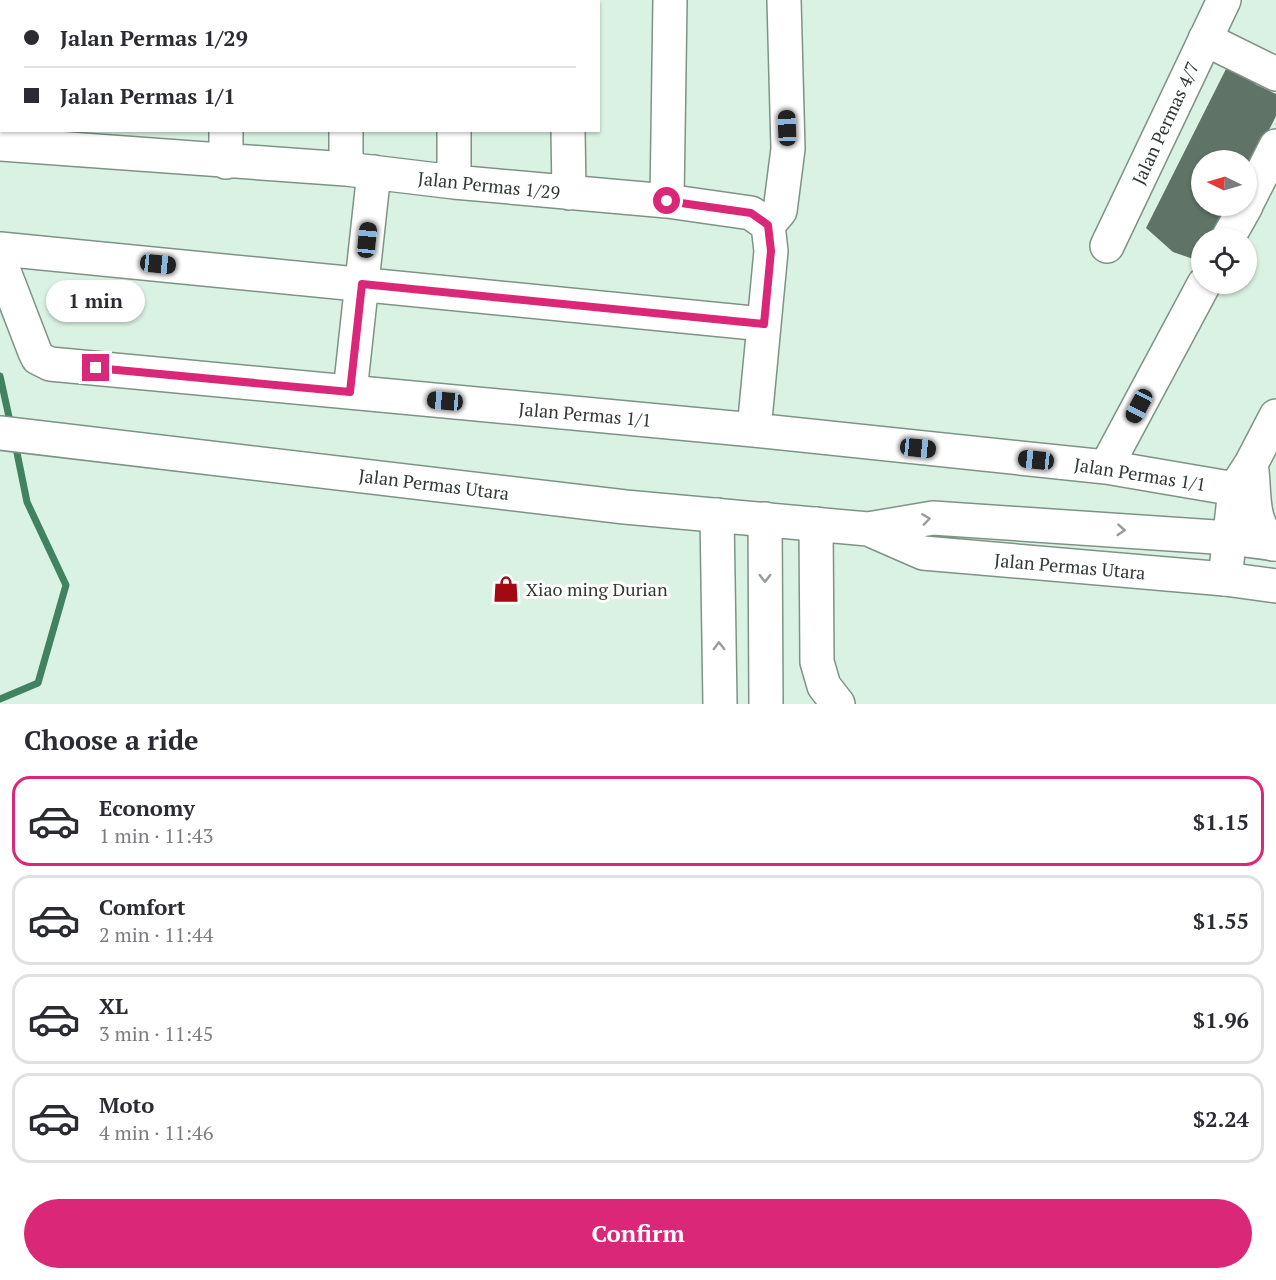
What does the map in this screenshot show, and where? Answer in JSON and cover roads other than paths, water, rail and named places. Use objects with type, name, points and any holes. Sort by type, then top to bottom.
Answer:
[{"type":"street","points":[[667,201],[670,0]]},
{"type":"street","points":[[754,430],[771,251],[768,225],[780,211],[788,149],[784,0]]},
{"type":"street","name":"Jalan Permas 4/7","points":[[1107,246],[1224,0]]},
{"type":"street","points":[[1205,39],[1276,74]]},
{"type":"street","points":[[347,132],[360,171],[362,284],[350,392]]},
{"type":"street","points":[[454,132],[454,182]]},
{"type":"street","points":[[568,132],[569,193]]},
{"type":"street","name":"Jalan Permas 1/29","points":[[0,144],[226,146],[360,171],[454,182],[667,201],[751,213],[768,225]]},
{"type":"street","points":[[1257,183],[1276,146]]},
{"type":"street","points":[[0,249],[764,324]]},
{"type":"street","name":"Jalan Permas 1/1","points":[[0,261],[35,352],[43,362],[754,430],[1106,467],[1243,477]]},
{"type":"street","points":[[1106,467],[1199,294]]},
{"type":"street","points":[[1225,579],[1230,538],[1243,477],[1276,416]]},
{"type":"street","name":"Jalan Permas Utara","points":[[0,433],[34,435],[626,507],[868,529],[933,518],[1230,538],[1274,544]]},
{"type":"street","points":[[1243,477],[1261,532],[1274,544]]},
{"type":"street","points":[[717,515],[720,704]]},
{"type":"street","points":[[765,519],[766,704]]},
{"type":"street","points":[[816,524],[817,663],[828,698]]},
{"type":"street","name":"Jalan Permas Utara","points":[[868,529],[923,553],[1225,579],[1276,586]]},
{"type":"waterway","points":[[0,376],[11,426]]},
{"type":"waterway","points":[[0,699],[38,683],[66,585],[27,502],[15,443]]},
{"type":"place","name":"Xiao ming Durian","points":[[506,589]]}]
